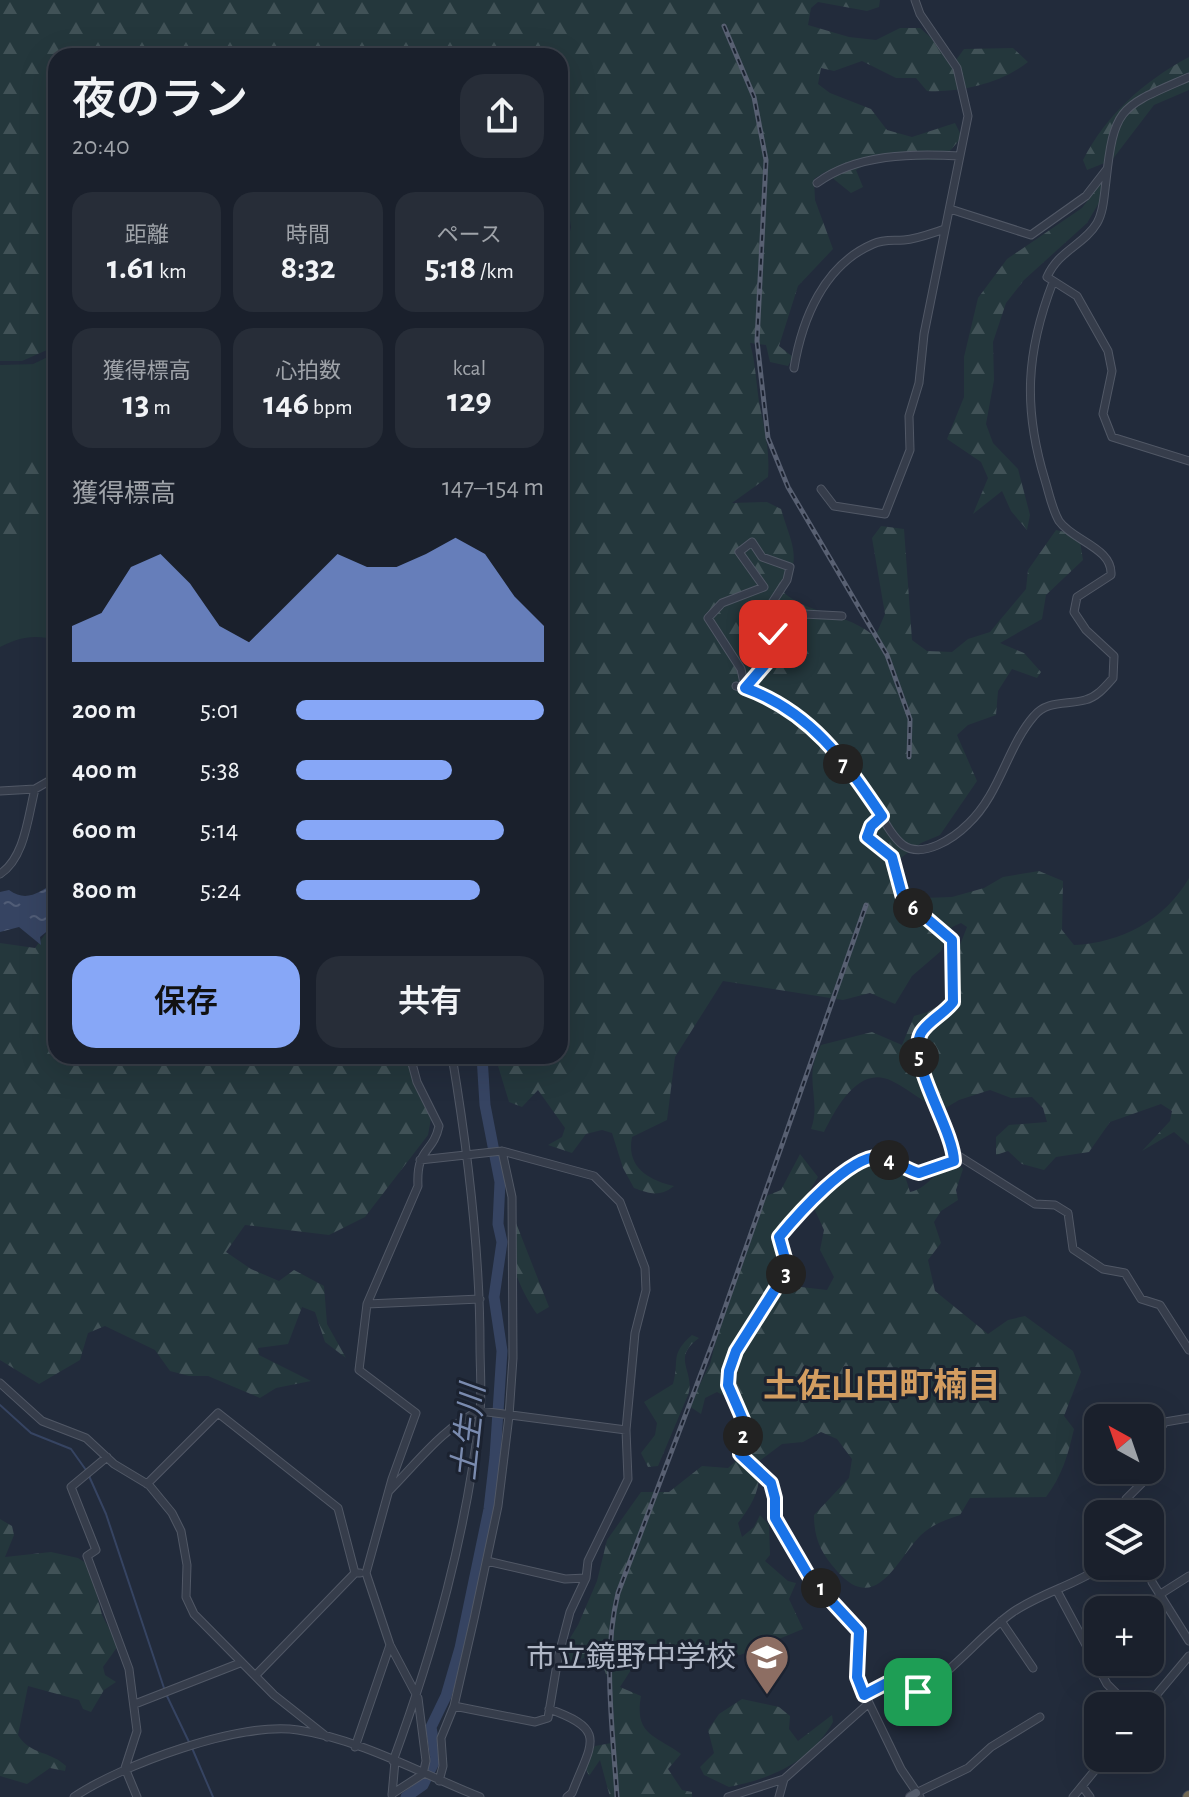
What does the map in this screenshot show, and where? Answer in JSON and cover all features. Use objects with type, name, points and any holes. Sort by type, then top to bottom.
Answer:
[{"type":"street","points":[[821,489],[834,506],[885,514],[910,450],[909,416],[919,383],[968,116],[957,68],[920,14],[915,0]]},
{"type":"street","points":[[1189,77],[1134,101],[1123,111],[1110,139],[1103,208],[1097,224],[1052,266],[1047,277],[1077,296],[1108,351],[1112,371],[1103,414],[1112,437],[1189,461]]},
{"type":"street","points":[[817,183],[846,167],[872,160],[913,155],[960,156]]},
{"type":"street","points":[[950,209],[1031,235],[1086,196],[1107,169]]},
{"type":"street","points":[[794,368],[809,309],[838,270],[874,244],[945,229]]},
{"type":"street","points":[[736,686],[782,702],[813,727],[904,846],[914,849],[937,846],[970,823],[992,793],[1036,714],[1052,704],[1092,697],[1113,678],[1114,656],[1077,619],[1074,604],[1088,588],[1111,575],[1111,566],[1105,556],[1070,534],[1059,521],[1034,440],[1028,383],[1034,344],[1053,282]]},
{"type":"street","points":[[745,688],[741,669],[708,618],[722,603],[764,587],[739,552],[752,542],[762,557],[790,567],[787,580],[766,612],[778,626]]},
{"type":"street","points":[[745,688],[770,659],[773,634],[778,626],[804,614],[842,616]]},
{"type":"street","points":[[0,791],[35,789],[48,782]]},
{"type":"street","points":[[0,874],[12,864],[18,852],[35,789]]},
{"type":"street","points":[[882,816],[871,826],[867,837],[892,857],[903,898],[952,940],[953,1002],[920,1034],[918,1045],[954,1161],[919,1173],[885,1157],[860,1160],[807,1205],[779,1237],[788,1269],[736,1351],[729,1371],[728,1385],[744,1422],[740,1454],[771,1483],[775,1518],[810,1578],[859,1631],[857,1677],[915,1796],[968,1768],[991,1747],[1040,1717]]},
{"type":"street","points":[[392,1796],[423,1774],[426,1761],[418,1698],[390,1645],[366,1573],[389,1491],[416,1413],[359,1370],[367,1304],[418,1186],[420,1160],[434,1141],[439,1126],[417,1082],[412,1064]]},
{"type":"street","points":[[392,1796],[394,1761],[418,1698],[457,1548],[480,1411],[480,1299],[469,1155],[453,1064]]},
{"type":"street","points":[[420,1160],[502,1151],[594,1176],[620,1202],[631,1223],[645,1268],[646,1290],[635,1333],[626,1430],[628,1479],[588,1561],[586,1578],[570,1612],[548,1718],[535,1722],[454,1706]]},
{"type":"street","points":[[436,1780],[443,1766],[441,1738],[454,1706],[487,1561],[509,1416],[513,1358],[512,1197],[502,1151]]},
{"type":"street","points":[[954,1153],[1035,1204],[1055,1205],[1068,1213],[1073,1249],[1103,1269],[1125,1273],[1141,1299],[1160,1305],[1189,1350]]},
{"type":"street","points":[[367,1304],[480,1299]]},
{"type":"street","points":[[0,1383],[42,1421],[86,1438],[107,1457],[147,1484],[172,1513],[181,1531],[187,1565],[186,1597],[194,1614],[240,1663],[297,1715],[327,1737]]},
{"type":"street","points":[[389,1491],[467,1416],[480,1411],[626,1430]]},
{"type":"street","points":[[147,1484],[218,1413],[338,1508],[355,1573]]},
{"type":"street","points":[[1164,1423],[1189,1418]]},
{"type":"street","points":[[107,1457],[71,1487],[96,1550],[87,1556],[129,1669],[137,1731],[125,1768],[137,1797]]},
{"type":"street","points":[[1126,1500],[1141,1484]]},
{"type":"street","points":[[487,1561],[565,1579],[586,1578]]},
{"type":"street","points":[[256,1675],[355,1573],[366,1573]]},
{"type":"street","points":[[728,1797],[784,1779],[866,1699],[887,1683],[918,1692],[959,1664],[1017,1609],[1084,1576]]},
{"type":"street","points":[[1159,1595],[1189,1576]]},
{"type":"street","points":[[1152,1582],[1189,1641]]},
{"type":"street","points":[[1057,1591],[1107,1684],[1115,1692]]},
{"type":"street","points":[[1001,1621],[1033,1668]]},
{"type":"street","points":[[355,1747],[390,1645]]},
{"type":"street","points":[[1159,1692],[1189,1656]]},
{"type":"street","points":[[135,1704],[240,1663]]},
{"type":"street","points":[[549,1709],[580,1720],[590,1733],[589,1749],[572,1793],[567,1797]]},
{"type":"street","points":[[74,1797],[125,1768],[192,1747],[281,1728],[327,1737],[480,1797]]},
{"type":"street","points":[[1073,1797],[1094,1772]]},
{"type":"street","points":[[779,1797],[784,1779]]},
{"type":"street","points":[[1082,1786],[1090,1797]]},
{"type":"green space","points":[[0,0],[880,0],[879,7],[867,11],[818,2],[811,8],[808,25],[849,37],[876,40],[900,28],[920,28],[956,60],[964,49],[1013,48],[1028,62],[1018,69],[993,81],[940,91],[927,91],[916,78],[896,78],[862,61],[834,71],[821,68],[818,84],[830,93],[871,109],[887,130],[912,137],[955,123],[962,137],[942,160],[874,160],[856,170],[863,187],[851,193],[825,172],[814,179],[815,200],[833,249],[798,286],[779,346],[793,357],[788,366],[770,362],[766,345],[750,343],[767,442],[768,477],[732,503],[767,502],[781,509],[794,559],[784,593],[806,606],[853,623],[875,637],[885,614],[872,538],[881,526],[904,529],[912,640],[927,651],[952,652],[968,639],[990,632],[1026,589],[1028,570],[1056,530],[1079,535],[1083,560],[1046,595],[1042,619],[1000,643],[1024,653],[1041,672],[1037,678],[1012,669],[998,691],[996,715],[968,725],[957,735],[977,781],[940,835],[921,843],[898,860],[900,880],[923,898],[952,897],[984,888],[1003,877],[1039,871],[1063,881],[1062,930],[1074,945],[1108,940],[1140,926],[1168,906],[1189,878],[1189,1145],[1174,1132],[1142,1151],[1170,1121],[1172,1111],[1161,1104],[1110,1122],[1089,1152],[1056,1157],[1044,1170],[1022,1164],[1008,1151],[996,1155],[996,1137],[1009,1125],[1047,1122],[1043,1108],[1032,1097],[1011,1098],[990,1090],[959,1100],[942,1110],[880,1077],[869,1078],[850,1091],[824,1132],[811,1129],[815,1108],[813,1068],[821,1045],[872,1032],[902,1045],[914,1016],[928,1012],[949,999],[958,981],[958,950],[967,927],[961,923],[952,927],[941,951],[912,976],[895,1004],[870,993],[843,1000],[723,981],[675,1057],[667,1120],[632,1137],[632,1156],[641,1170],[656,1180],[674,1186],[664,1192],[645,1192],[634,1188],[623,1168],[612,1133],[602,1130],[586,1134],[572,1153],[548,1145],[562,1137],[565,1128],[538,1090],[522,1107],[509,1102],[497,1064],[568,1064],[568,240],[571,227],[568,208],[568,48],[48,48],[48,350],[22,361],[0,361]]},
{"type":"green space","points":[[1189,57],[1189,90],[1154,105],[1112,160],[1087,170],[1083,160],[1115,114],[1142,88]]},
{"type":"green space","points":[[1102,181],[1100,201],[1087,223],[1024,280],[1006,303],[993,342],[994,380],[986,424],[993,443],[1018,469],[1030,515],[1027,530],[1011,511],[1002,491],[973,514],[988,478],[981,462],[947,439],[964,397],[964,357],[978,298],[1007,259],[1082,208]]},
{"type":"green space","points":[[48,357],[48,638],[27,638],[0,647],[0,365],[33,364]]},
{"type":"green space","points":[[48,445],[48,517],[31,522],[0,548],[0,471],[15,459]]},
{"type":"green space","points":[[48,930],[48,1064],[410,1064],[432,1113],[428,1135],[365,1217],[329,1235],[245,1225],[226,1252],[251,1269],[279,1281],[294,1270],[324,1286],[327,1324],[346,1358],[325,1342],[315,1312],[302,1307],[288,1344],[258,1348],[259,1355],[311,1381],[276,1388],[260,1398],[208,1376],[189,1376],[170,1371],[155,1350],[105,1326],[88,1333],[80,1360],[39,1384],[0,1360],[0,943],[35,948]]},
{"type":"green space","points":[[800,1154],[818,1177],[795,1214],[781,1229],[781,1244],[790,1260],[784,1285],[827,1290],[834,1277],[820,1250],[824,1230],[813,1206],[827,1186],[852,1170],[881,1160],[906,1160],[904,1173],[910,1192],[923,1186],[943,1169],[958,1164],[963,1169],[956,1190],[958,1200],[941,1211],[934,1222],[941,1243],[928,1260],[935,1291],[988,1334],[1008,1320],[1025,1316],[1073,1351],[1081,1372],[1064,1416],[1074,1429],[1069,1448],[1060,1473],[1046,1497],[970,1498],[960,1515],[935,1525],[921,1535],[885,1579],[863,1588],[837,1571],[823,1552],[815,1531],[814,1515],[849,1478],[852,1459],[837,1439],[821,1432],[803,1442],[782,1444],[758,1462],[756,1494],[738,1523],[742,1537],[754,1527],[760,1515],[769,1525],[770,1555],[765,1561],[788,1581],[796,1583],[789,1599],[803,1629],[740,1655],[699,1647],[675,1657],[647,1645],[620,1687],[641,1696],[644,1726],[655,1738],[681,1754],[668,1769],[682,1790],[692,1792],[692,1797],[610,1797],[600,1760],[589,1776],[584,1764],[595,1746],[611,1743],[614,1712],[604,1669],[600,1660],[587,1656],[569,1666],[555,1663],[578,1625],[597,1581],[607,1540],[641,1492],[669,1492],[702,1466],[728,1468],[741,1453],[744,1428],[734,1401],[717,1392],[705,1398],[701,1414],[689,1406],[710,1364],[723,1313],[766,1196],[781,1190]]},
{"type":"green space","points":[[512,1223],[516,1223],[549,1307],[537,1314],[514,1270],[509,1244]]},
{"type":"green space","points":[[692,1335],[699,1338],[686,1352],[688,1395],[658,1466],[648,1467],[641,1453],[655,1435],[657,1423],[644,1402],[673,1384],[678,1353]]},
{"type":"green space","points":[[0,1519],[12,1526],[14,1535],[5,1557],[51,1552],[78,1558],[89,1565],[102,1615],[118,1646],[103,1667],[105,1675],[116,1682],[104,1690],[91,1712],[83,1709],[79,1700],[28,1686],[18,1735],[28,1746],[66,1766],[65,1771],[50,1768],[27,1784],[0,1776]]},
{"type":"green space","points":[[742,1699],[779,1707],[790,1716],[789,1729],[798,1741],[832,1715],[833,1722],[802,1758],[761,1779],[729,1787],[704,1775],[700,1767],[714,1753],[708,1730],[719,1714]]},
{"type":"water","points":[[48,886],[48,930],[40,937],[41,945],[19,927],[0,932],[0,892],[9,890],[27,896]]},
{"type":"waterway","name":"土生川","points":[[406,1797],[423,1785],[436,1758],[431,1727],[446,1696],[460,1648],[489,1509],[495,1457],[502,1351],[494,1297],[502,1242],[498,1224],[500,1182],[485,1105],[482,1064]]},
{"type":"waterway","points":[[0,1405],[31,1433],[71,1449],[86,1470]]},
{"type":"waterway","points":[[89,1476],[106,1514],[164,1688]]},
{"type":"waterway","points":[[166,1694],[189,1742]]},
{"type":"waterway","points":[[192,1748],[213,1797]]},
{"type":"railway","points":[[724,26],[754,97],[766,160],[757,341],[768,438],[788,487],[887,655],[910,719],[909,757]]},
{"type":"railway","points":[[617,1797],[610,1668],[618,1593],[713,1342],[866,905]]},
{"type":"place","name":"市立鏡野中学校","points":[[767,1696]]},
{"type":"district","name":"土佐山田町楠目","points":[[882,1385]]},
{"type":"route","points":[[773,634],[770,659],[763,671],[745,688],[782,702],[813,727],[882,816],[871,826],[867,837],[892,857],[903,898],[952,940],[953,1002],[924,1029],[918,1045],[932,1094],[954,1148],[954,1161],[915,1173],[885,1157],[868,1157],[860,1160],[807,1205],[779,1237],[788,1269],[784,1280],[736,1351],[728,1385],[744,1422],[740,1454],[743,1460],[771,1483],[775,1518],[810,1578],[859,1631],[857,1677],[864,1695],[887,1683],[918,1692]]}]
